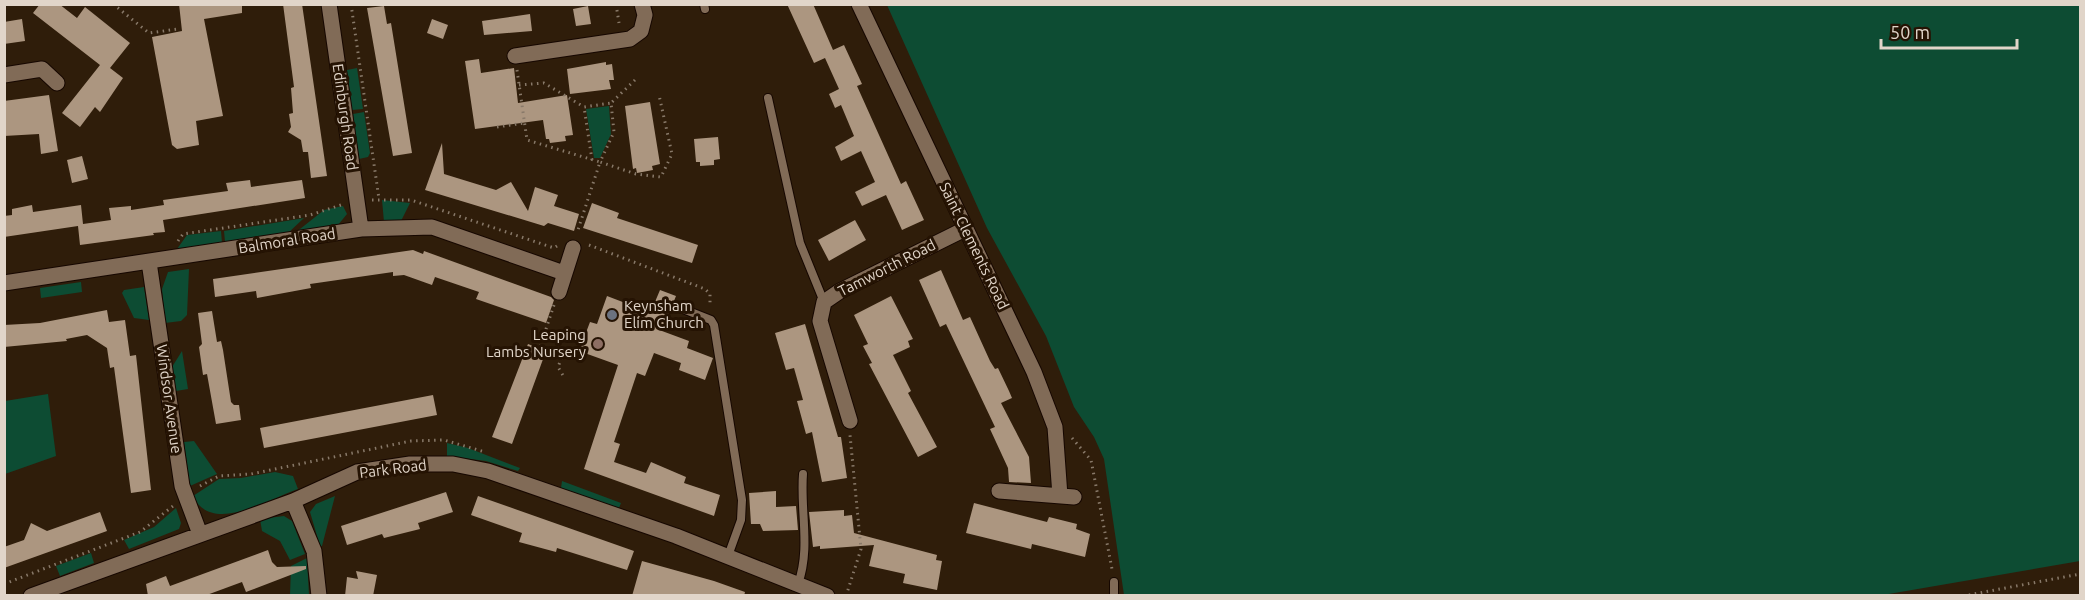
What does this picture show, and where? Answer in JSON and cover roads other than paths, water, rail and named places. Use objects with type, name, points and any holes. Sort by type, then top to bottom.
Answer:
[{"type":"street","name":"Edinburgh Road","points":[[329,4],[361,229]]},
{"type":"street","points":[[515,56],[630,39],[641,31],[645,15],[642,4]]},
{"type":"street","name":"Saint Clements Road","points":[[859,4],[1034,372],[1055,427],[1067,497],[999,491]]},
{"type":"street","points":[[4,75],[42,69],[57,83]]},
{"type":"street","name":"Balmoral Road","points":[[4,283],[361,229],[432,227],[564,273]]},
{"type":"street","name":"Tamworth Road","points":[[850,421],[820,321],[824,302],[840,291],[965,229]]},
{"type":"street","points":[[559,292],[573,248]]},
{"type":"street","name":"Windsor Avenue","points":[[149,262],[185,497],[200,534]]},
{"type":"street","name":"Park Road","points":[[31,596],[293,501],[357,472],[410,464],[453,464],[498,474],[728,556],[826,596]]},
{"type":"street","points":[[293,501],[314,551],[319,596]]},
{"type":"lane","points":[[768,98],[800,243],[824,302]]},
{"type":"lane","points":[[678,307],[711,320],[714,325],[742,500],[741,520],[728,556]]},
{"type":"lane","points":[[798,584],[806,556],[802,507],[803,474]]},
{"type":"lane","points":[[1114,582],[1114,596]]},
{"type":"place","name":"Keynsham Elim Church","points":[[612,315]]},
{"type":"place","name":"Leaping Lambs Nursery","points":[[598,344]]}]
